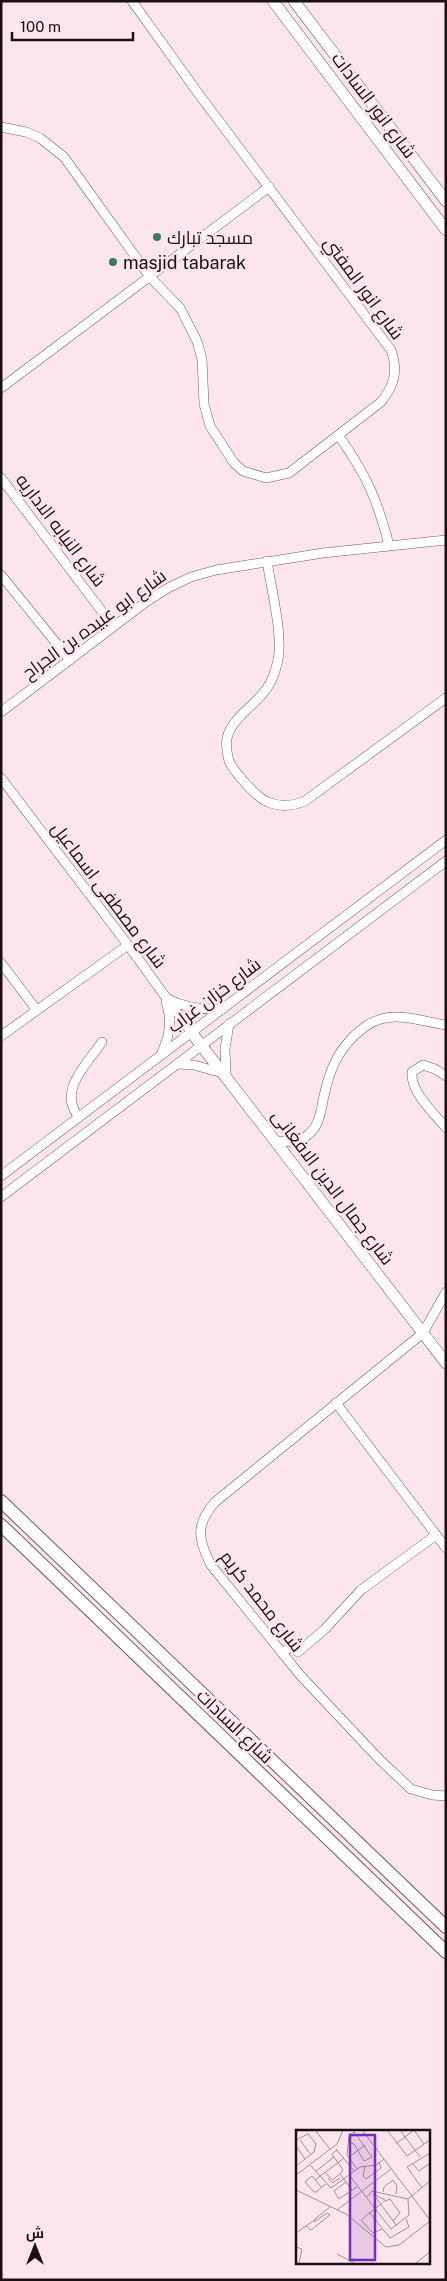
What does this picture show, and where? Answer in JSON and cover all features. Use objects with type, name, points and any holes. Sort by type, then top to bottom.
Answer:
[{"type":"main road","name":"شارع السادات","points":[[1,1501],[446,1927]]},
{"type":"main road","name":"شارع السادات","points":[[1,1525],[446,1952]]},
{"type":"street","name":"شارع انور المفتي","points":[[1,127],[40,138],[64,157],[150,277],[180,308],[190,324],[202,359],[206,415],[210,426],[234,463],[254,476],[278,477],[289,473],[381,402],[388,393],[395,372],[395,361],[391,350],[198,93],[132,1]]},
{"type":"street","name":"شارع انور السادات","points":[[273,1],[446,230]]},
{"type":"street","name":"شارع انور السادات","points":[[294,1],[446,202]]},
{"type":"street","points":[[1,388],[269,187]]},
{"type":"street","points":[[339,436],[368,481],[378,505],[389,545]]},
{"type":"street","name":"شارع النيابه الاداريه","points":[[1,478],[114,626]]},
{"type":"street","name":"شارع ابو عبيده بن الجراح","points":[[1,712],[114,626],[168,588],[191,577],[216,570],[267,561],[389,545],[446,540]]},
{"type":"street","points":[[267,561],[279,642],[278,659],[267,689],[232,727],[227,738],[230,762],[259,798],[276,805],[286,806],[305,802],[446,698]]},
{"type":"street","points":[[1,575],[70,660]]},
{"type":"street","name":"شارع مصطفى اسماعيل","points":[[1,778],[128,945],[191,1032]]},
{"type":"street","name":"شارع خزان غراب","points":[[1,1176],[446,840]]},
{"type":"street","name":"شارع خزان غراب","points":[[1,1197],[446,861]]},
{"type":"street","points":[[1,1036],[36,1009],[128,945]]},
{"type":"street","points":[[1,963],[36,1009]]},
{"type":"street","points":[[164,997],[178,1004],[198,1008],[223,1009]]},
{"type":"street","points":[[161,1056],[167,1043],[170,1020],[164,997]]},
{"type":"street","points":[[276,1141],[294,1141],[310,1134],[322,1111],[330,1075],[342,1047],[372,1022],[390,1017],[446,1024]]},
{"type":"street","points":[[178,1064],[194,1064],[226,1074],[225,1049],[229,1024]]},
{"type":"street","name":"شارع جمال الدين الافغانى","points":[[191,1032],[226,1074],[446,1363]]},
{"type":"street","points":[[79,1117],[70,1102],[71,1089],[102,1042]]},
{"type":"street","points":[[446,1076],[435,1069],[423,1065],[412,1072],[411,1080],[446,1128]]},
{"type":"street","points":[[423,1334],[446,1292]]},
{"type":"street","name":"شارع محمد كريم","points":[[423,1334],[215,1502],[208,1511],[200,1528],[202,1548],[211,1565],[324,1704],[411,1789],[432,1795],[446,1796]]},
{"type":"street","points":[[336,1403],[446,1548]]},
{"type":"street","points":[[282,1653],[291,1646],[298,1652],[324,1630],[361,1590],[436,1535]]},
{"type":"place","name":"مسجد تبارك","points":[[157,237]]},
{"type":"place","name":"masjid tabarak","points":[[113,262]]}]
